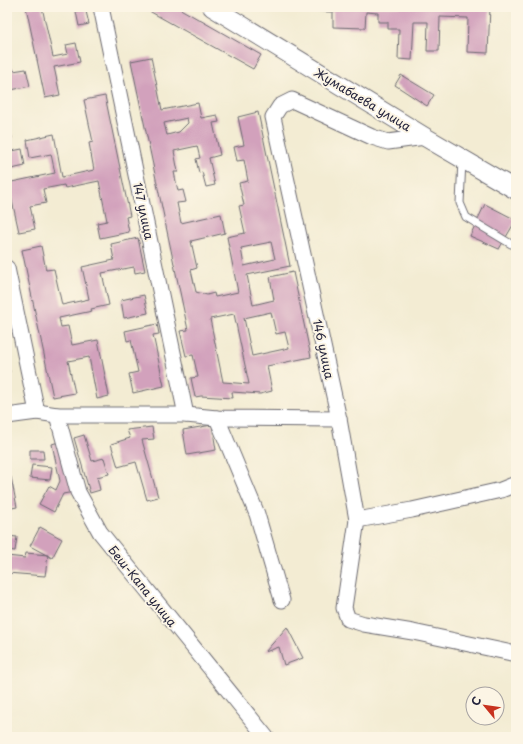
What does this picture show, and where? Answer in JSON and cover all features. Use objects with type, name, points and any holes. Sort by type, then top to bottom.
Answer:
[{"type":"street","name":"147 улица","points":[[101,7],[186,415]]},
{"type":"street","name":"Жумабаева улица","points":[[212,7],[425,137],[516,190]]},
{"type":"street","name":"146 улица","points":[[340,419],[273,117],[280,106],[292,100],[372,137],[388,142],[425,137]]},
{"type":"street","points":[[7,268],[37,412]]},
{"type":"street","points":[[7,416],[37,412],[57,415],[186,415],[218,418],[340,419],[357,520],[344,608],[348,619],[364,624],[413,632],[516,654]]},
{"type":"street","name":"Беш-Капа улица","points":[[57,415],[78,492],[100,532],[266,737]]},
{"type":"street","points":[[218,418],[257,514],[282,600]]},
{"type":"street","points":[[357,520],[412,510],[501,490],[516,484]]},
{"type":"lane","points":[[462,158],[460,203],[466,217],[511,244],[516,243]]},
{"type":"building","points":[[26,7],[42,7],[53,57],[68,54],[66,45],[76,43],[80,62],[54,67],[60,95],[45,98]]},
{"type":"building","points":[[75,7],[85,7],[89,24],[79,26]]},
{"type":"building","points":[[142,7],[177,7],[261,55],[253,69]]},
{"type":"building","points":[[301,7],[490,7],[488,53],[467,52],[468,18],[440,17],[439,51],[427,51],[428,22],[414,22],[412,60],[398,59],[399,29],[388,29],[388,22],[378,22],[378,13],[366,12],[365,28],[333,27],[333,12],[301,11]]},
{"type":"building","points":[[151,57],[162,110],[198,103],[201,118],[217,115],[219,122],[213,123],[220,155],[209,158],[215,185],[206,187],[202,172],[199,173],[196,159],[200,158],[197,146],[174,151],[178,172],[174,172],[178,191],[183,190],[186,202],[177,203],[181,223],[221,214],[225,233],[191,241],[197,268],[191,270],[196,292],[207,295],[214,293],[215,297],[238,292],[227,237],[245,233],[239,206],[244,205],[239,183],[248,181],[244,160],[237,161],[234,147],[244,145],[238,117],[258,112],[290,266],[247,275],[253,305],[274,300],[270,277],[293,272],[311,357],[267,366],[272,391],[260,394],[232,392],[233,398],[195,397],[191,378],[198,377],[193,355],[186,356],[180,331],[188,330],[131,61]],"holes":[[[187,118],[188,123],[179,132],[167,135],[164,123]],[[271,242],[275,259],[244,266],[241,248]],[[271,312],[276,334],[285,332],[289,348],[252,356],[244,318]],[[234,314],[249,384],[223,382],[210,319]]]},
{"type":"building","points":[[13,68],[13,71],[26,69],[30,86],[11,90],[11,87],[7,88],[7,69]]},
{"type":"building","points":[[401,75],[434,95],[427,106],[395,85]]},
{"type":"building","points":[[105,96],[130,216],[126,217],[129,232],[100,238],[97,223],[107,221],[99,181],[65,188],[64,185],[43,189],[46,203],[30,206],[35,229],[19,232],[11,196],[7,197],[7,183],[55,173],[51,154],[30,158],[27,140],[54,134],[62,177],[94,170],[89,143],[93,142],[84,100]]},
{"type":"building","points":[[7,116],[12,138],[7,140]]},
{"type":"building","points":[[22,149],[25,166],[7,170],[7,152]]},
{"type":"building","points":[[485,204],[516,220],[499,249],[470,236]]},
{"type":"building","points":[[138,238],[145,271],[135,273],[134,267],[102,273],[109,305],[91,309],[92,311],[59,318],[61,327],[68,326],[72,345],[98,340],[109,396],[97,399],[89,357],[68,361],[75,393],[53,397],[22,250],[41,246],[46,270],[54,269],[62,305],[89,299],[82,267],[114,260],[111,244]]},
{"type":"building","points":[[144,295],[148,313],[124,318],[121,300]]},
{"type":"building","points":[[157,324],[159,334],[153,335],[164,386],[133,393],[129,374],[138,372],[131,340],[127,341],[125,331]]},
{"type":"building","points":[[7,358],[10,372],[7,373]]},
{"type":"building","points":[[212,425],[216,450],[187,455],[183,430]]},
{"type":"building","points":[[152,427],[154,439],[142,440],[158,497],[147,500],[136,462],[118,467],[111,444],[130,438],[127,430]]},
{"type":"building","points":[[84,435],[92,461],[104,458],[109,474],[97,477],[100,490],[90,493],[74,438]]},
{"type":"building","points":[[62,441],[74,492],[63,494],[54,512],[39,504],[49,486],[56,490],[60,481],[52,444]]},
{"type":"building","points":[[30,450],[43,450],[44,459],[30,459]]},
{"type":"building","points":[[32,465],[52,467],[50,480],[30,478]]},
{"type":"building","points":[[11,477],[17,507],[7,509],[7,478]]},
{"type":"building","points":[[40,527],[62,539],[52,558],[30,546]]},
{"type":"building","points":[[7,536],[17,537],[15,551],[7,550]]},
{"type":"building","points":[[26,553],[48,555],[45,576],[7,573],[7,556],[25,558]]},
{"type":"building","points":[[287,627],[303,658],[284,665],[279,647],[265,652]]}]
